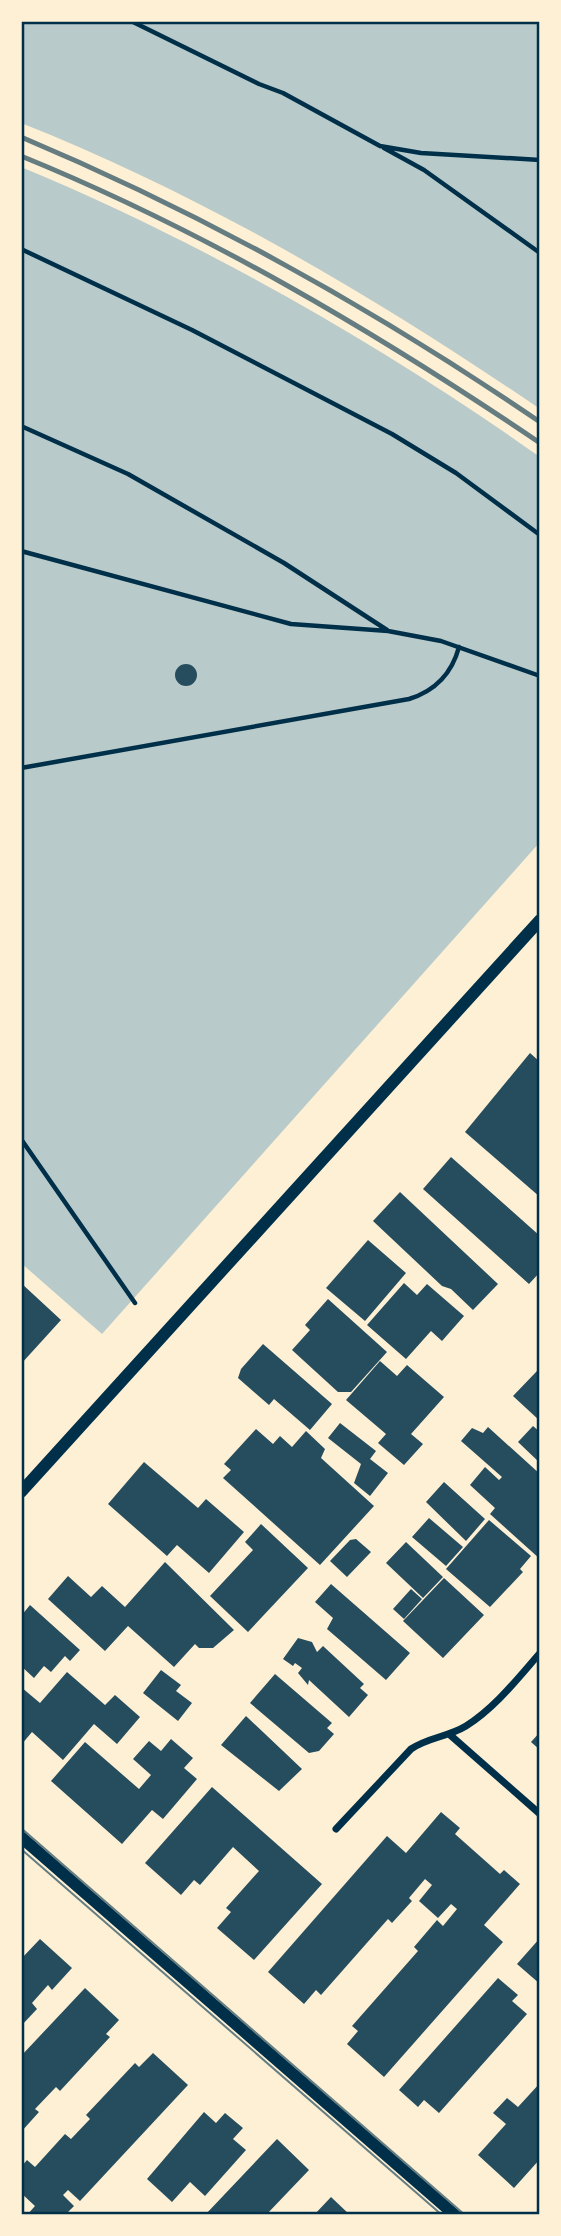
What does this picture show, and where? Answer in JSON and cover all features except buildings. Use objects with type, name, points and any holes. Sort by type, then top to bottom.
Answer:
[{"type":"street","points":[[21,1492],[540,920]]},
{"type":"street","points":[[335,1829],[411,1749],[424,1740],[449,1734],[466,1726],[484,1712],[540,1653]]},
{"type":"street","points":[[449,1734],[540,1814]]},
{"type":"street","points":[[21,1837],[455,2215]]},
{"type":"path","points":[[131,21],[259,84],[283,93],[424,170],[540,253]]},
{"type":"path","points":[[380,146],[421,153],[540,160]]},
{"type":"path","points":[[21,249],[191,330],[392,434],[456,473],[540,536]]},
{"type":"path","points":[[21,426],[128,474],[284,563],[388,631]]},
{"type":"path","points":[[21,551],[290,624],[388,631],[441,641],[540,676]]},
{"type":"path","points":[[21,768],[409,699],[422,695],[444,677],[454,664],[459,648]]},
{"type":"path","points":[[21,1139],[135,1303]]},
{"type":"shaded area","points":[[21,21],[540,21],[540,409],[353,289],[223,216],[89,151],[21,123]]},
{"type":"shaded area","points":[[21,167],[155,228],[288,298],[417,375],[540,457],[540,842],[102,1334],[21,1263]]},
{"type":"tram line","points":[[21,1828],[465,2215]]},
{"type":"tram line","points":[[21,1849],[442,2215]]},
{"type":"railway","points":[[21,137],[156,198],[288,266],[415,341],[540,422]]},
{"type":"railway","points":[[21,156],[89,185],[223,250],[352,323],[540,443]]}]
